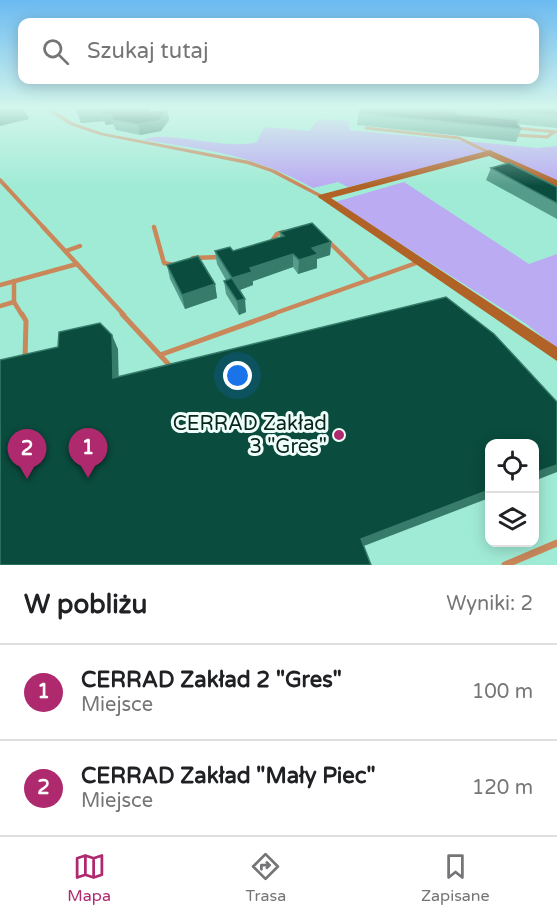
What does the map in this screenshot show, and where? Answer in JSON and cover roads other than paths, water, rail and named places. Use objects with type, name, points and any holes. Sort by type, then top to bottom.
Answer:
[{"type":"street","points":[[98,133],[223,155],[254,164],[323,197],[557,356]]},
{"type":"street","points":[[323,197],[490,153],[557,184]]},
{"type":"lane","points":[[416,133],[459,138],[490,153]]},
{"type":"lane","points":[[516,135],[547,137],[553,133]]},
{"type":"lane","points":[[1,182],[174,370]]},
{"type":"lane","points":[[154,227],[158,251],[164,263],[168,265],[182,262]]},
{"type":"lane","points":[[266,244],[277,237],[277,234],[292,230]]},
{"type":"lane","points":[[325,239],[368,280]]},
{"type":"lane","points":[[66,251],[80,246]]},
{"type":"lane","points":[[189,260],[203,256],[225,255]]},
{"type":"lane","points":[[160,356],[419,262]]},
{"type":"lane","points":[[0,285],[77,264]]},
{"type":"lane","points":[[14,281],[15,302],[26,321],[24,365]]},
{"type":"lane","points":[[0,306],[15,302]]},
{"type":"lane","points":[[505,565],[557,543]]},
{"type":"place","name":"CERRAD Zakład 3 \"Gres\"","points":[[339,435]]},
{"type":"place","name":"CERRAD Zakład 2 \"Gres\"","points":[[88,478]]},
{"type":"place","name":"CERRAD Zakład \"Mały Piec\"","points":[[27,479]]}]
